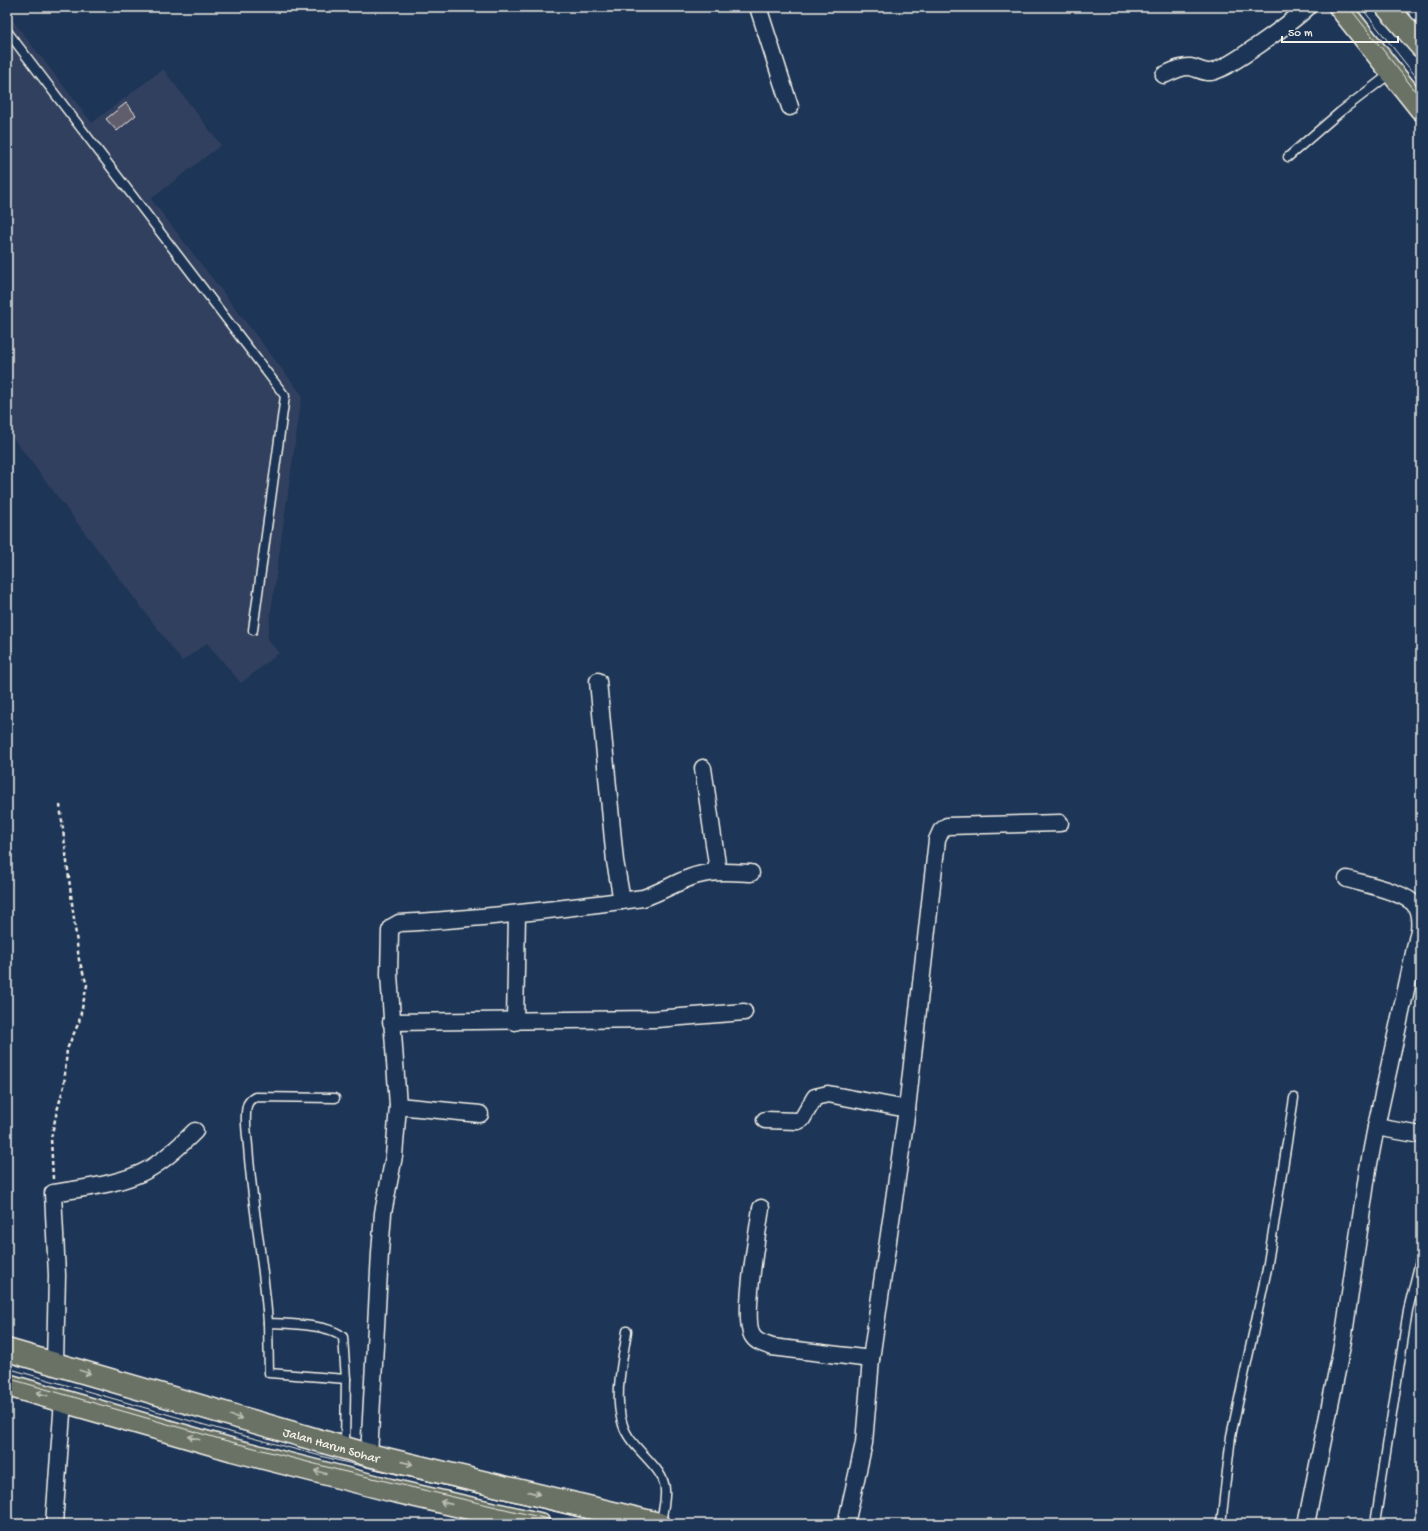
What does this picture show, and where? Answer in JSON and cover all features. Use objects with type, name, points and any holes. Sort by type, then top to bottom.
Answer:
[{"type":"highway","points":[[1340,7],[1421,109]]},
{"type":"highway","points":[[1387,7],[1421,46]]},
{"type":"highway","name":"Jalan Harun Sohar","points":[[7,1350],[241,1419],[369,1454],[660,1524]]},
{"type":"highway","points":[[7,1385],[233,1450],[477,1517],[538,1524]]},
{"type":"street","points":[[758,7],[790,107]]},
{"type":"street","points":[[1164,75],[1189,67],[1211,72],[1221,68],[1259,44],[1308,7]]},
{"type":"street","points":[[598,681],[615,861],[622,901]]},
{"type":"street","points":[[703,768],[718,871]]},
{"type":"street","points":[[846,1524],[864,1443],[872,1359],[907,1109],[937,840],[941,831],[951,826],[1060,824]]},
{"type":"street","points":[[369,1454],[383,1213],[394,1156],[398,1106],[396,1056],[391,1022],[388,974],[390,935],[394,925],[399,923],[446,921],[517,914],[643,898],[661,892],[690,877],[718,871],[751,874]]},
{"type":"street","points":[[1306,1524],[1343,1341],[1368,1169],[1419,930],[1420,916],[1414,905],[1405,897],[1347,879]]},
{"type":"street","points":[[515,1022],[517,914]]},
{"type":"street","points":[[391,1022],[515,1022],[656,1019],[744,1012]]},
{"type":"street","points":[[765,1120],[798,1121],[802,1119],[815,1097],[828,1094],[907,1109]]},
{"type":"street","points":[[398,1106],[446,1112],[480,1114]]},
{"type":"street","points":[[1376,1127],[1421,1135]]},
{"type":"street","points":[[55,1363],[57,1275],[53,1193],[94,1186],[133,1176],[150,1169],[167,1157],[195,1131]]},
{"type":"street","points":[[761,1208],[749,1304],[752,1336],[757,1341],[772,1347],[872,1359]]},
{"type":"street","points":[[54,1524],[63,1400]]},
{"type":"lane","points":[[7,31],[285,396],[253,630]]},
{"type":"lane","points":[[1288,157],[1340,112],[1392,72]]},
{"type":"lane","points":[[335,1098],[255,1097],[247,1106],[250,1180],[264,1275],[270,1373],[346,1379]]},
{"type":"lane","points":[[1221,1524],[1231,1436],[1267,1269],[1294,1098]]},
{"type":"lane","points":[[1375,1524],[1408,1310],[1421,1258]]},
{"type":"lane","points":[[268,1323],[305,1326],[339,1333],[344,1340],[346,1379],[344,1447]]},
{"type":"lane","points":[[627,1331],[619,1395],[620,1415],[623,1426],[637,1450],[659,1472],[664,1481],[665,1490],[660,1524]]},
{"type":"path","points":[[53,1193],[51,1138],[56,1111],[64,1086],[67,1049],[79,1022],[87,985],[79,960],[60,805]]},
{"type":"shaded area","points":[[7,13],[92,123],[163,69],[221,145],[151,199],[302,395],[267,639],[279,653],[241,683],[207,643],[182,661],[7,430]]},
{"type":"building","points":[[126,103],[136,115],[117,131],[106,119]]},
{"type":"tram line","points":[[1349,7],[1421,98]]},
{"type":"tram line","points":[[1361,7],[1421,83]]},
{"type":"tram line","points":[[7,1368],[222,1430],[340,1461],[610,1524]]},
{"type":"tram line","points":[[7,1378],[220,1439],[338,1470],[569,1524]]}]
